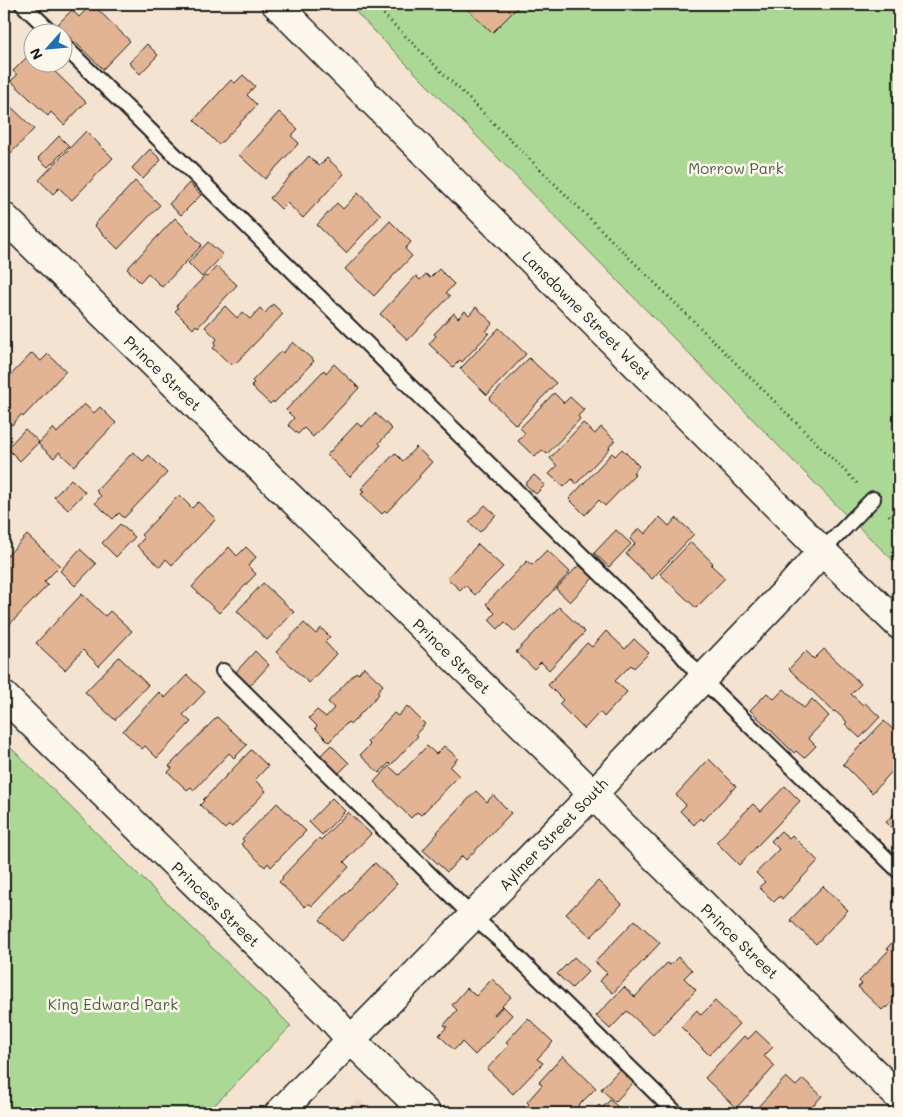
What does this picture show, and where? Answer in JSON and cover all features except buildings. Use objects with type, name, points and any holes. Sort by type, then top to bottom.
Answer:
[{"type":"street","name":"Lansdowne Street West","points":[[276,4],[899,626]]},
{"type":"street","name":"Prince Street","points":[[4,217],[593,794],[619,822],[899,1097]]},
{"type":"street","name":"Aylmer Street South","points":[[279,1113],[593,794],[822,551]]},
{"type":"street","name":"Princess Street","points":[[4,696],[325,1011],[426,1113]]},
{"type":"lane","points":[[22,4],[41,22]]},
{"type":"lane","points":[[72,54],[675,647],[702,679],[899,871]]},
{"type":"lane","points":[[822,551],[873,499]]},
{"type":"lane","points":[[223,670],[472,916],[502,942],[676,1113]]},
{"type":"path","points":[[373,4],[899,525]]},
{"type":"shaded area","points":[[358,1099],[372,1113],[343,1113]]},
{"type":"green space","name":"Morrow Park","points":[[348,4],[899,4],[899,566],[846,515]]},
{"type":"green space","name":"King Edward Park","points":[[4,741],[291,1026],[207,1113],[4,1113]]}]
